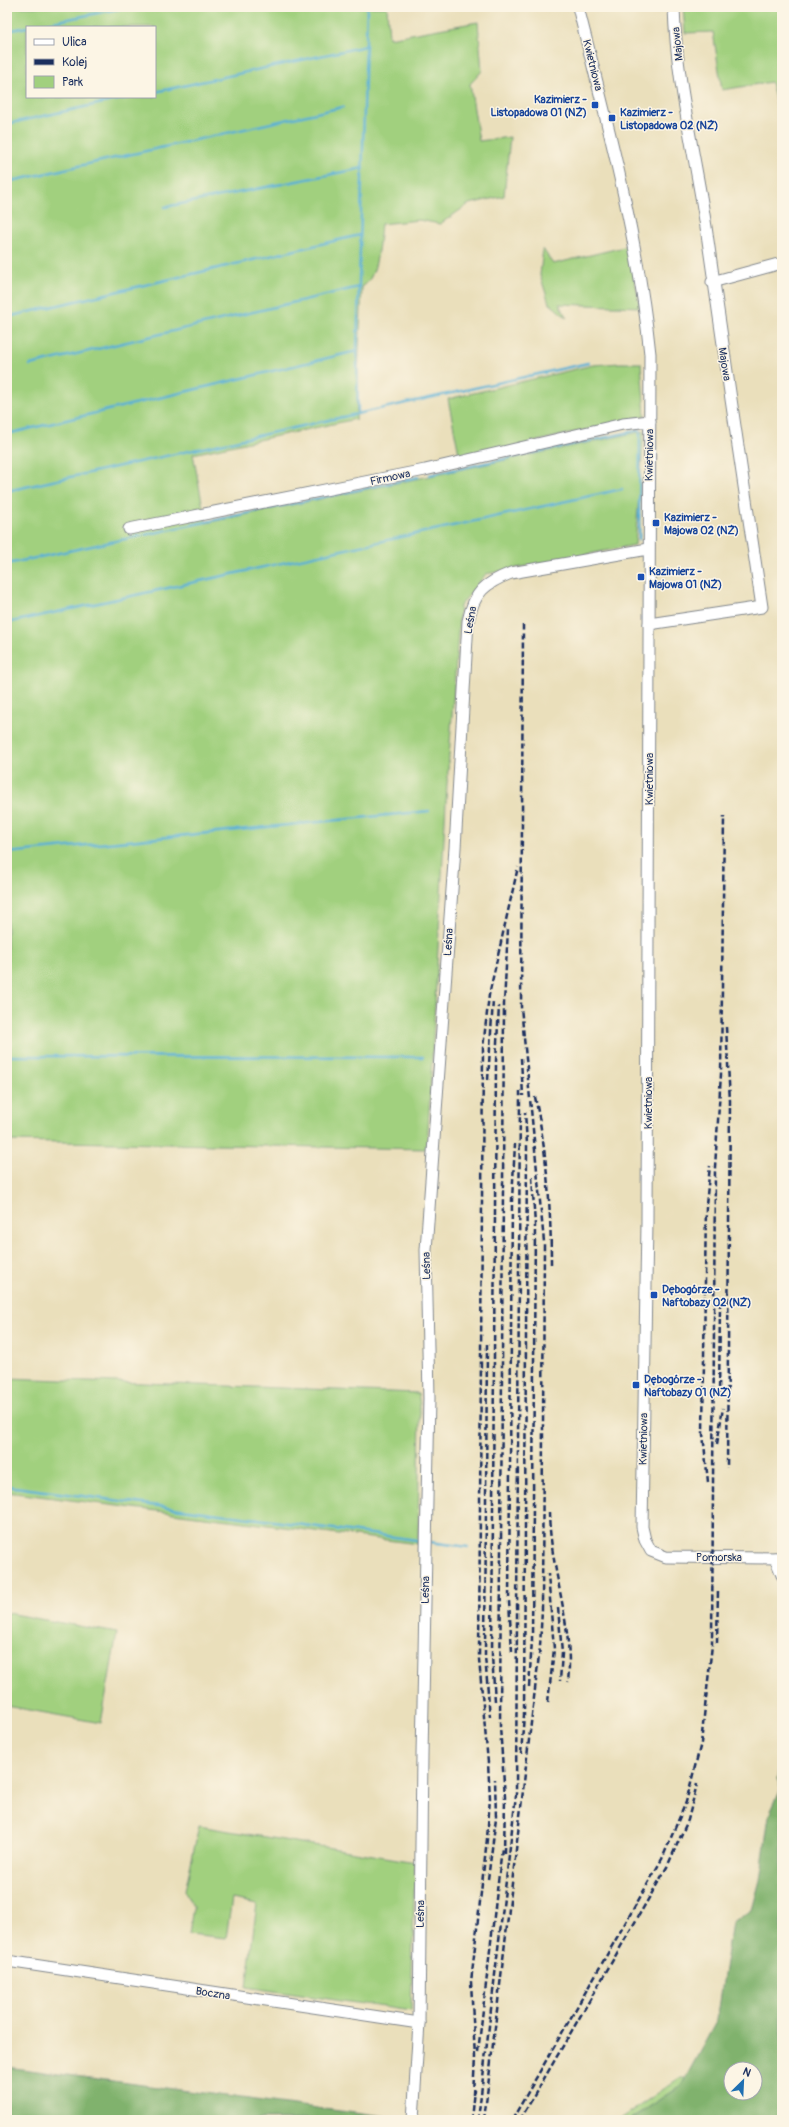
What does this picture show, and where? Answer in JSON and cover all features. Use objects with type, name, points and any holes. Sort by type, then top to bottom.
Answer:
[{"type":"street","name":"Kwietniowa","points":[[578,7],[639,265],[650,354],[648,549],[647,1223],[641,1522],[647,1546],[656,1554]]},
{"type":"street","name":"Majowa","points":[[649,624],[762,607],[712,282],[706,226],[675,40],[674,7]]},
{"type":"street","points":[[712,282],[782,264]]},
{"type":"street","name":"Firmowa","points":[[129,529],[425,470],[623,424],[650,421]]},
{"type":"street","name":"Leśna","points":[[413,2120],[419,2023],[429,1398],[426,1250],[455,855],[468,620],[475,597],[483,588],[500,577],[511,573],[648,549]]},
{"type":"street","name":"Pomorska","points":[[656,1554],[666,1557],[779,1558]]},
{"type":"street","points":[[779,1558],[782,1575]]},
{"type":"street","name":"Boczna","points":[[7,1961],[419,2023]]},
{"type":"green space","points":[[7,7],[387,7],[389,38],[478,22],[482,71],[470,84],[479,141],[510,137],[504,196],[469,204],[440,224],[419,220],[381,224],[375,268],[367,282],[362,287],[356,419],[193,454],[206,523],[644,431],[635,545],[486,574],[460,606],[447,784],[427,1149],[7,1141]]},
{"type":"green space","points":[[683,7],[782,7],[782,120],[780,120],[771,82],[722,90],[713,32],[685,33]]},
{"type":"green space","points":[[628,246],[640,307],[559,304],[567,318],[549,303],[540,275],[543,249],[553,264]]},
{"type":"green space","points":[[641,363],[645,416],[460,459],[448,399],[593,365]]},
{"type":"green space","points":[[7,1378],[418,1393],[420,1405],[418,1544],[7,1492]]},
{"type":"green space","points":[[7,1613],[117,1633],[101,1723],[7,1706]]},
{"type":"green space","points":[[782,1749],[782,2120],[630,2120],[681,2086],[717,2020],[732,1923],[752,1910],[760,1880],[769,1815],[781,1789],[777,1780]]},
{"type":"green space","points":[[199,1826],[415,1862],[411,2011],[246,1987],[257,1904],[232,1899],[226,1938],[189,1934],[193,1907],[185,1891]]},
{"type":"green space","points":[[7,2067],[400,2119],[445,2120],[7,2120]]},
{"type":"green space","points":[[681,2077],[686,2077],[681,2086],[630,2120],[619,2120]]},
{"type":"waterway","points":[[33,26],[128,7]]},
{"type":"waterway","points":[[358,414],[357,351],[367,7]]},
{"type":"waterway","points":[[7,31],[26,27]]},
{"type":"waterway","points":[[156,92],[366,46]]},
{"type":"waterway","points":[[7,124],[125,98]]},
{"type":"waterway","points":[[7,182],[343,107]]},
{"type":"waterway","points":[[165,207],[363,168]]},
{"type":"waterway","points":[[7,317],[360,235]]},
{"type":"waterway","points":[[30,365],[359,287]]},
{"type":"waterway","points":[[7,434],[357,351]]},
{"type":"waterway","points":[[7,491],[588,363]]},
{"type":"waterway","points":[[429,475],[640,430],[639,540]]},
{"type":"waterway","points":[[7,564],[418,477]]},
{"type":"waterway","points":[[7,623],[622,489]]},
{"type":"waterway","points":[[7,853],[429,811]]},
{"type":"waterway","points":[[7,1056],[423,1057]]},
{"type":"waterway","points":[[7,1486],[417,1540]]},
{"type":"waterway","points":[[430,1542],[468,1547]]},
{"type":"railway","points":[[484,2120],[540,1647],[542,1609],[544,1242],[521,1007],[523,625]]},
{"type":"railway","points":[[512,2120],[662,1859],[686,1802],[701,1743],[712,1645],[715,1167],[721,1074],[724,816]]},
{"type":"railway","points":[[473,2095],[475,2057],[471,1982],[487,1839],[490,1798],[479,1659],[483,1048],[489,995],[518,867]]},
{"type":"railway","points":[[504,1853],[505,1797],[500,1727],[504,1004],[508,929]]},
{"type":"railway","points":[[488,1080],[493,1000]]},
{"type":"railway","points":[[495,1701],[492,1656],[496,1061],[499,1006]]},
{"type":"railway","points":[[726,1027],[730,1101],[727,1468]]},
{"type":"railway","points":[[521,1058],[523,1096]]},
{"type":"railway","points":[[478,2120],[516,1795],[520,1091]]},
{"type":"railway","points":[[535,1097],[543,1138],[548,1180],[551,1264]]},
{"type":"railway","points":[[521,1754],[524,1715],[527,1144],[525,1112]]},
{"type":"railway","points":[[512,1652],[509,1601],[512,1200],[515,1144]]},
{"type":"railway","points":[[708,1482],[703,1434],[706,1205],[710,1166]]},
{"type":"railway","points":[[529,1687],[532,1640],[535,1225],[532,1177]]},
{"type":"railway","points":[[719,1397],[720,1303]]},
{"type":"railway","points":[[487,1344],[485,1656],[490,1717]]},
{"type":"railway","points":[[717,1444],[723,1408]]},
{"type":"railway","points":[[549,1512],[553,1555],[568,1640],[568,1682]]},
{"type":"railway","points":[[548,1574],[554,1649],[548,1702]]},
{"type":"railway","points":[[717,1643],[718,1589]]},
{"type":"railway","points":[[558,1608],[562,1653],[560,1681]]},
{"type":"railway","points":[[488,1879],[496,1818],[495,1779]]},
{"type":"railway","points":[[520,2120],[667,1867],[688,1820],[697,1784]]},
{"type":"railway","points":[[478,2052],[502,1848]]},
{"type":"railway","points":[[471,2120],[474,2090]]},
{"type":"place","name":"Kazimierz - Listopadowa 01 (NŻ)","points":[[595,105]]},
{"type":"place","name":"Kazimierz - Listopadowa 02 (NŻ)","points":[[612,118]]},
{"type":"place","name":"Kazimierz - Majowa 02 (NŻ)","points":[[656,523]]},
{"type":"place","name":"Kazimierz - Majowa 01 (NŻ)","points":[[641,577]]},
{"type":"place","name":"Dębogórze - Naftobazy 02 (NŻ)","points":[[654,1295]]},
{"type":"place","name":"Dębogórze - Naftobazy 01 (NŻ)","points":[[636,1385]]}]
